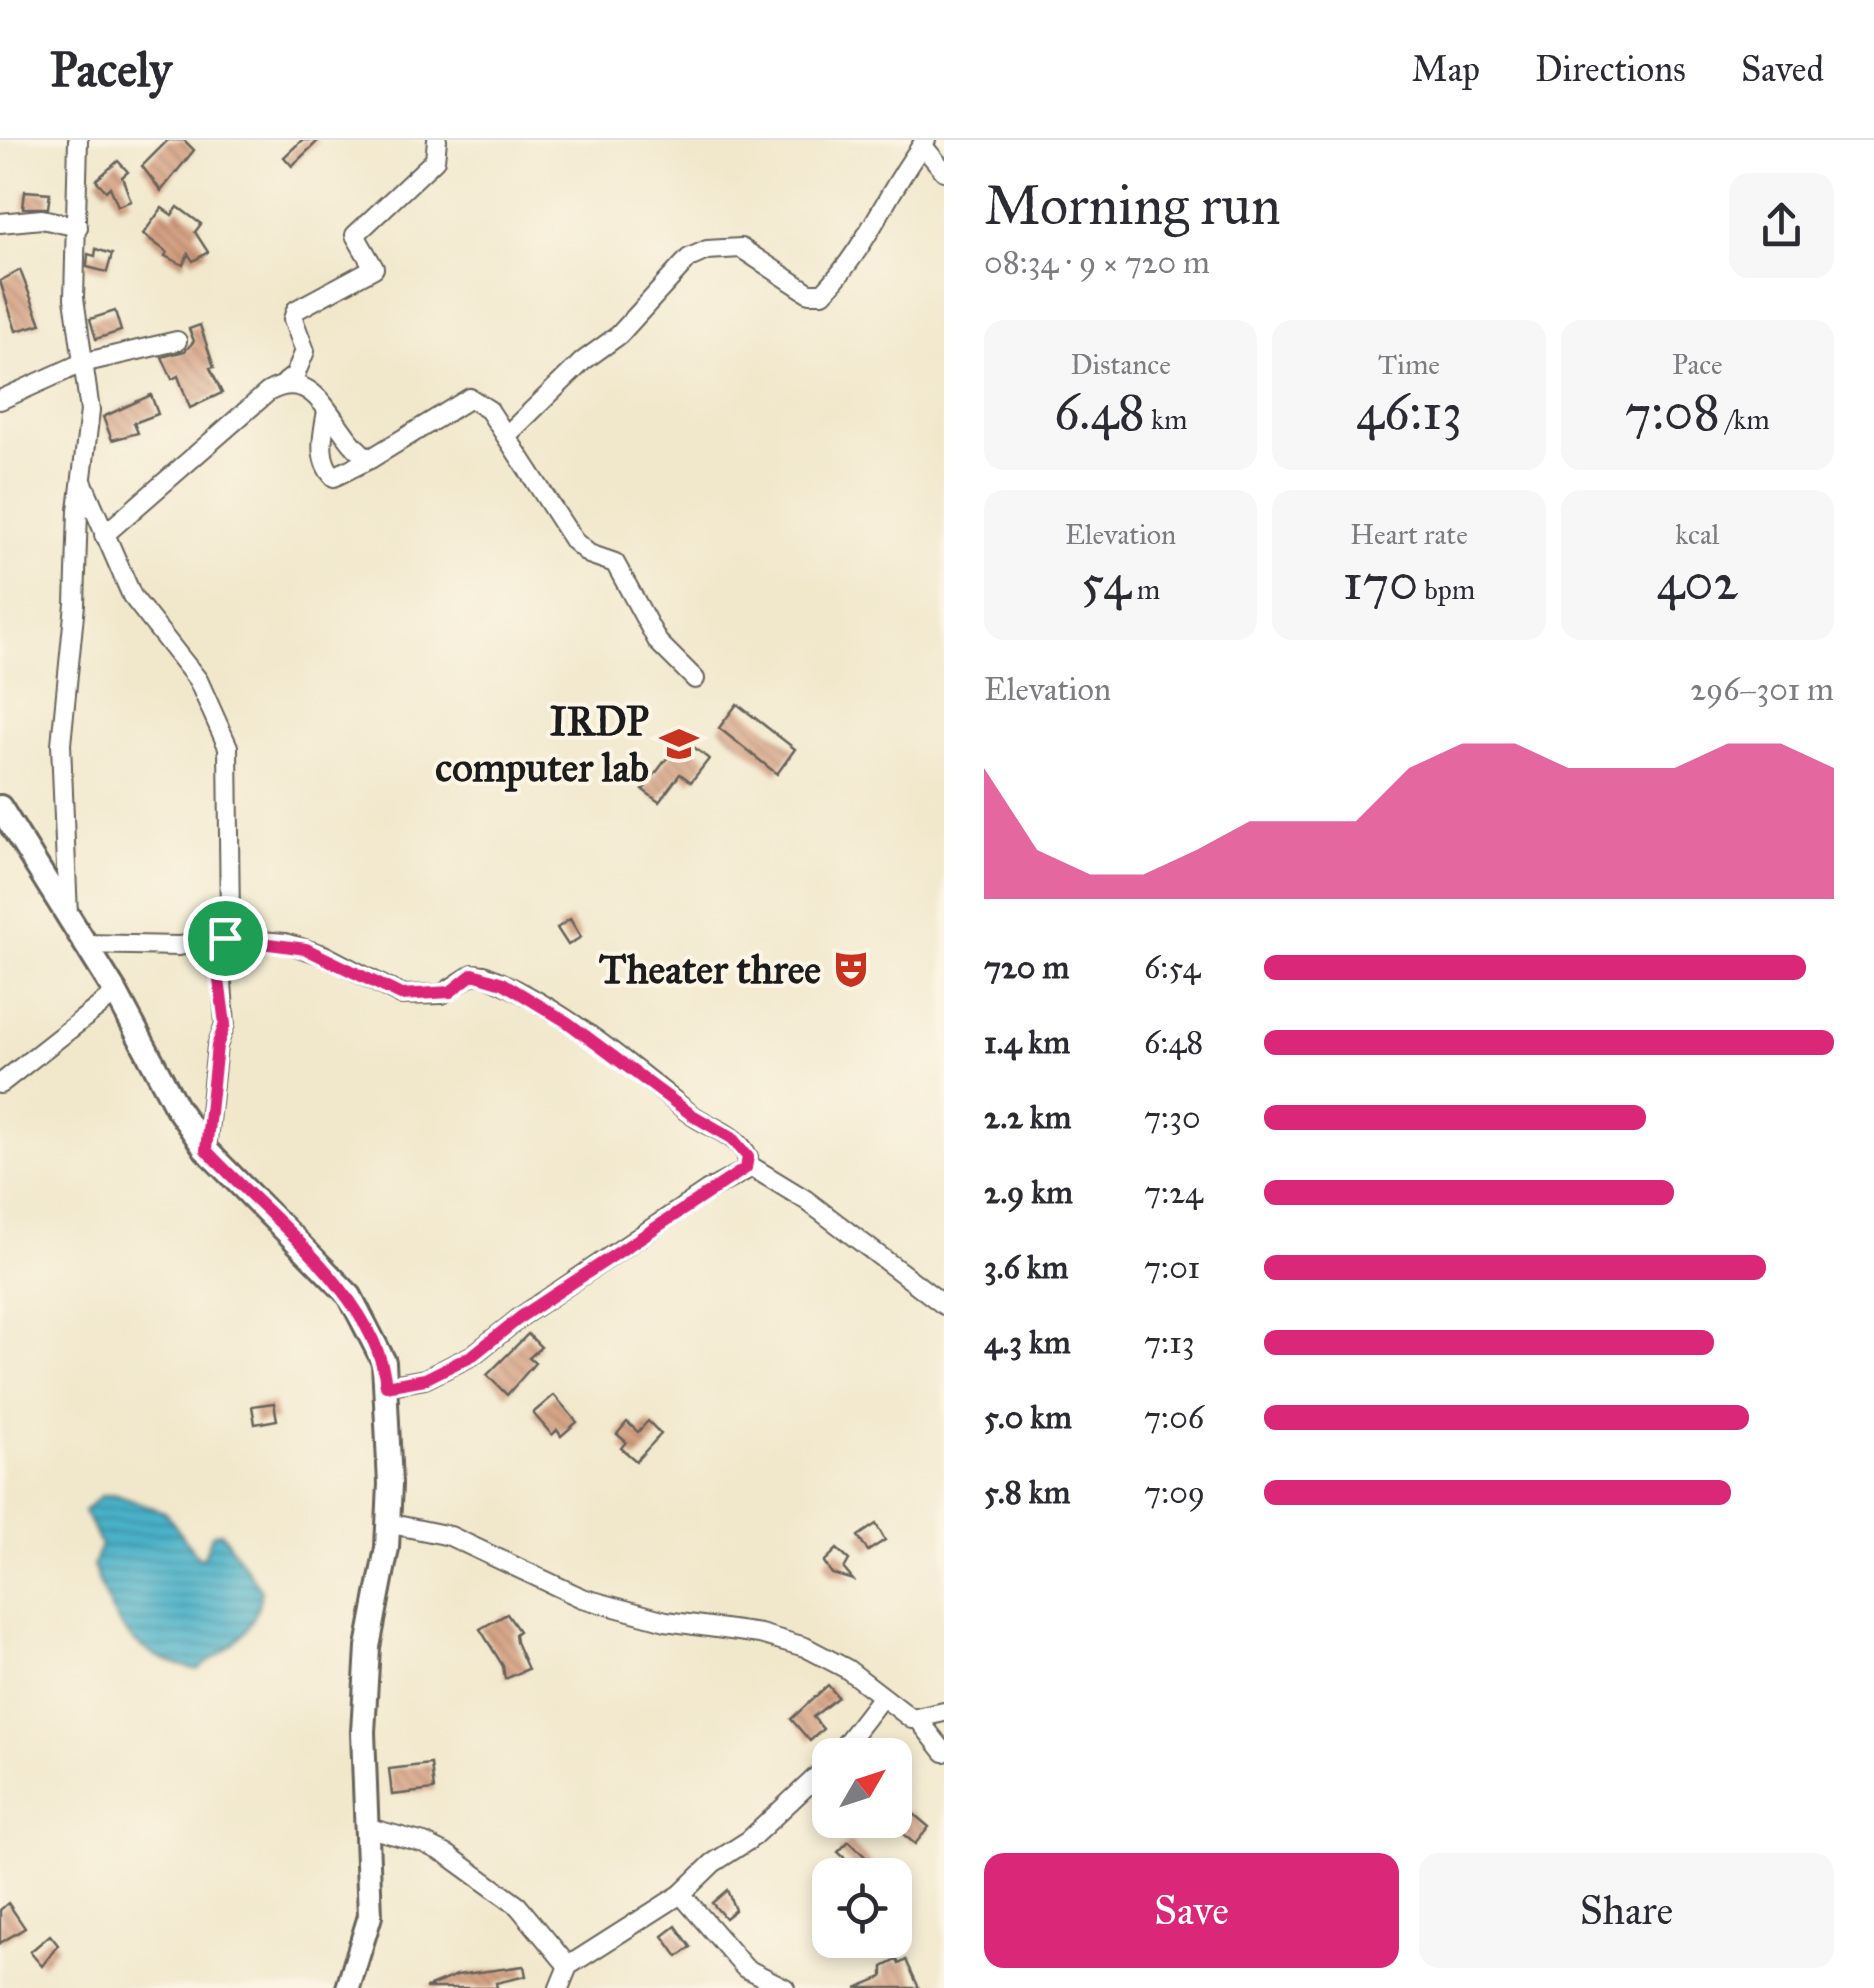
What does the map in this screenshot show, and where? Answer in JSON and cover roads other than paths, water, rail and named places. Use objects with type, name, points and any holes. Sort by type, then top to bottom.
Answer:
[{"type":"street","points":[[68,917],[61,744],[81,478],[90,411],[74,298],[78,140]]},
{"type":"street","points":[[104,535],[268,392],[295,375],[305,351],[292,319],[296,310],[374,268],[355,234],[435,160],[437,140]]},
{"type":"street","points":[[506,436],[582,360],[619,335],[689,258],[707,250],[741,248],[809,293],[823,292],[855,259],[924,142],[944,171]]},
{"type":"street","points":[[0,223],[42,218],[78,227]]},
{"type":"street","points":[[0,400],[82,363],[177,341]]},
{"type":"street","points":[[286,382],[294,381],[312,392],[370,460]]},
{"type":"street","points":[[327,411],[322,441],[327,470],[334,477],[370,460],[470,398],[489,410],[574,541],[589,554],[615,563],[658,642],[694,679]]},
{"type":"street","points":[[81,478],[132,596],[203,689],[228,747],[231,880],[219,980],[225,1024],[217,1046],[206,1150]]},
{"type":"street","points":[[0,808],[116,992],[178,1108],[206,1150],[350,1296],[375,1340],[386,1386],[386,1548],[368,1647],[363,1732],[370,1916],[348,1988]]},
{"type":"street","points":[[84,944],[179,946],[225,938],[306,949],[401,995],[450,992],[473,974],[503,983],[645,1076],[692,1115],[732,1138],[748,1157],[746,1168]]},
{"type":"street","points":[[0,1084],[116,992]]},
{"type":"street","points":[[386,1386],[425,1379],[473,1355],[522,1316],[746,1168],[757,1168],[806,1200],[944,1304]]},
{"type":"street","points":[[387,1523],[450,1536],[582,1598],[666,1620],[760,1634],[805,1648],[847,1669],[904,1716],[918,1719],[944,1712]]},
{"type":"street","points":[[850,1738],[881,1698]]},
{"type":"street","points":[[918,1719],[944,1752]]},
{"type":"street","points":[[559,1988],[568,1966],[681,1894],[713,1863],[749,1840],[812,1781]]},
{"type":"street","points":[[369,1828],[424,1843],[448,1855],[518,1906],[568,1966]]},
{"type":"street","points":[[681,1894],[744,1968],[785,1988]]},
{"type":"water","points":[[114,1494],[165,1512],[198,1557],[204,1557],[212,1534],[221,1532],[261,1590],[248,1628],[231,1646],[197,1670],[155,1656],[140,1646],[109,1606],[93,1566],[101,1545],[84,1511],[101,1496]]},
{"type":"place","name":"IRDP computer lab","points":[[679,744]]},
{"type":"place","name":"Theater three","points":[[851,969]]}]
